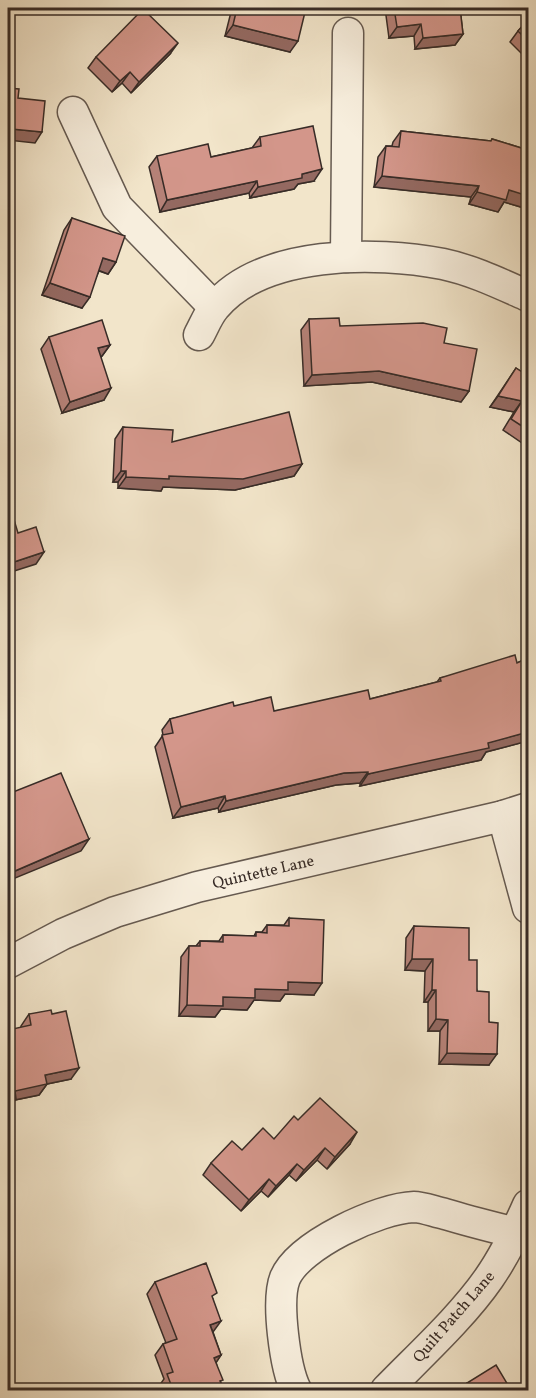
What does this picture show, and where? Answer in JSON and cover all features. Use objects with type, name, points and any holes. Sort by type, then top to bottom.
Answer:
[{"type":"street","points":[[346,257],[348,33]]},
{"type":"street","points":[[73,112],[117,207],[214,307]]},
{"type":"street","points":[[199,335],[214,307],[240,286],[274,269],[308,261],[346,257],[401,259],[445,265],[488,279],[528,296]]},
{"type":"street","points":[[516,812],[528,908]]},
{"type":"street","name":"Quintette Lane","points":[[8,963],[63,934],[115,912],[197,887],[516,812]]},
{"type":"street","name":"Quilt Patch Lane","points":[[386,1390],[489,1279],[516,1233],[528,1205]]},
{"type":"street","points":[[296,1390],[287,1361],[281,1301],[285,1279],[294,1263],[311,1250],[354,1224],[387,1211],[415,1207],[516,1233]]},
{"type":"building","points":[[237,8],[306,8],[298,41],[233,25]]},
{"type":"building","points":[[394,8],[460,8],[463,34],[423,38],[421,24],[397,27]]},
{"type":"building","points":[[143,9],[178,43],[139,82],[130,72],[120,81],[96,57]]},
{"type":"building","points":[[528,20],[528,41],[518,31]]},
{"type":"building","points":[[8,88],[19,89],[18,98],[45,101],[42,132],[12,129],[12,135],[8,135]]},
{"type":"building","points":[[313,126],[322,169],[302,174],[302,178],[258,187],[257,181],[167,200],[157,156],[208,144],[211,157],[261,146],[260,137]]},
{"type":"building","points":[[401,131],[491,141],[492,139],[528,150],[528,196],[509,190],[506,200],[477,192],[479,186],[382,176],[386,146],[399,147]]},
{"type":"building","points":[[72,218],[125,236],[116,262],[103,258],[90,297],[50,283]]},
{"type":"building","points":[[339,318],[340,326],[423,323],[447,328],[444,343],[477,349],[469,391],[379,371],[312,375],[309,319]]},
{"type":"building","points":[[102,320],[110,345],[98,348],[111,388],[70,402],[49,337]]},
{"type":"building","points":[[516,368],[528,376],[528,430],[511,419],[522,401],[498,396]]},
{"type":"building","points":[[289,412],[302,464],[243,479],[126,477],[126,471],[121,471],[123,427],[173,430],[172,442]]},
{"type":"building","points":[[8,500],[18,533],[36,527],[44,552],[8,564]]},
{"type":"building","points":[[515,655],[517,663],[528,658],[528,732],[488,743],[489,748],[368,774],[368,772],[344,773],[226,801],[225,796],[181,807],[162,735],[173,733],[170,719],[233,702],[234,706],[271,697],[274,711],[368,690],[370,699],[441,681],[440,678]]},
{"type":"building","points":[[61,773],[89,839],[8,874],[8,794]]},
{"type":"building","points":[[289,918],[324,920],[322,983],[288,982],[288,990],[255,989],[255,998],[223,997],[223,1006],[187,1005],[189,946],[200,946],[200,941],[223,942],[223,935],[256,936],[256,932],[267,933],[267,925],[289,926]]},
{"type":"building","points":[[414,926],[469,928],[469,960],[477,960],[477,991],[489,992],[489,1022],[498,1023],[497,1054],[447,1053],[448,1020],[436,1019],[436,990],[432,990],[433,959],[412,959]]},
{"type":"building","points":[[51,1010],[52,1014],[66,1011],[79,1068],[45,1075],[47,1084],[15,1091],[16,1099],[8,1101],[8,1030],[31,1025],[29,1014]]},
{"type":"building","points":[[320,1098],[357,1132],[335,1157],[325,1148],[304,1170],[297,1164],[276,1186],[269,1179],[249,1200],[211,1163],[232,1141],[242,1150],[263,1128],[274,1139],[294,1116],[298,1120]]},
{"type":"building","points":[[206,1263],[217,1293],[212,1296],[221,1321],[210,1325],[221,1355],[214,1358],[223,1380],[220,1381],[223,1388],[173,1390],[167,1374],[173,1372],[163,1344],[177,1339],[155,1282]]},
{"type":"building","points":[[496,1365],[511,1390],[465,1390],[470,1388],[467,1383]]}]
